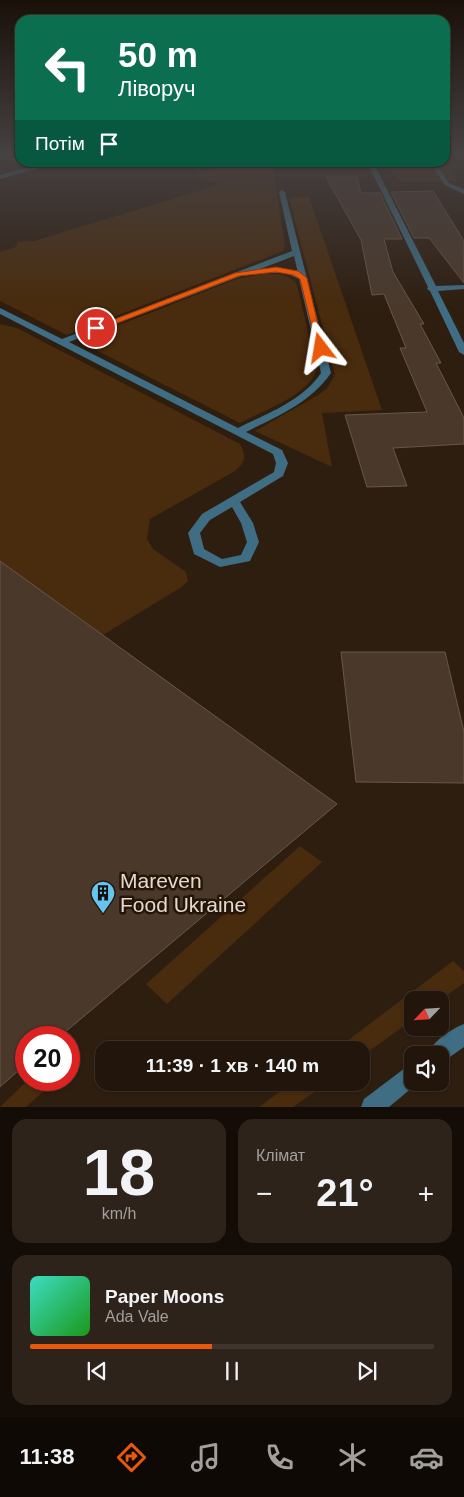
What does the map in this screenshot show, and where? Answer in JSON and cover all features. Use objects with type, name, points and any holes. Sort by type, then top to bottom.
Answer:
[{"type":"street","points":[[238,432],[317,388],[326,373],[285,204]]},
{"type":"street","points":[[390,204],[464,352]]},
{"type":"street","points":[[61,342],[296,252]]},
{"type":"street","points":[[237,274],[276,270],[295,273],[303,278]]},
{"type":"street","points":[[431,289],[464,287]]},
{"type":"street","points":[[0,311],[278,452],[282,462],[279,474],[206,517],[194,533],[198,551],[220,563],[246,558],[253,542],[247,523],[234,501]]},
{"type":"street","points":[[449,1046],[464,1034]]},
{"type":"street","points":[[373,1107],[404,1082]]},
{"type":"shaded area","points":[[157,204],[278,204],[285,246],[283,251],[67,335],[0,301],[0,252],[16,247],[18,242],[34,241]]},
{"type":"shaded area","points":[[290,204],[311,204],[382,410],[322,413],[332,467],[255,431],[320,394],[328,387],[335,374]]},
{"type":"shaded area","points":[[263,274],[286,276],[297,285],[317,369],[312,379],[295,395],[240,423],[78,341],[237,279]]},
{"type":"shaded area","points":[[0,324],[17,328],[240,444],[244,452],[243,462],[235,471],[150,519],[147,539],[153,549],[186,572],[188,581],[180,588],[103,635],[0,561]]},
{"type":"shaded area","points":[[300,846],[322,862],[167,1004],[146,984]]},
{"type":"shaded area","points":[[453,961],[464,971],[464,983],[449,994],[449,991],[413,991]]},
{"type":"shaded area","points":[[404,998],[404,1026],[370,1050],[370,1041],[347,1041]]},
{"type":"shaded area","points":[[17,1091],[44,1091],[26,1107],[0,1107]]},
{"type":"shaded area","points":[[280,1091],[316,1091],[293,1107],[259,1107]]},
{"type":"building","points":[[341,204],[385,204],[402,239],[384,239],[393,272],[424,324],[420,324],[441,363],[436,363],[464,418],[464,444],[393,448],[407,486],[367,487],[345,415],[427,412],[400,348],[406,348],[384,294],[372,295],[361,240]]},
{"type":"building","points":[[397,204],[441,204],[464,241],[464,283],[429,238],[414,238]]},
{"type":"building","name":"Mareven Food Ukraine","points":[[0,561],[337,804],[72,1026],[15,1026],[15,1074],[0,1087]]},
{"type":"building","points":[[341,652],[445,652],[464,732],[464,783],[356,782]]},
{"type":"place","name":"Mareven Food Ukraine","points":[[103,914]]},
{"type":"route","points":[[96,328],[237,274],[266,270],[288,271],[303,278],[321,348]]}]
